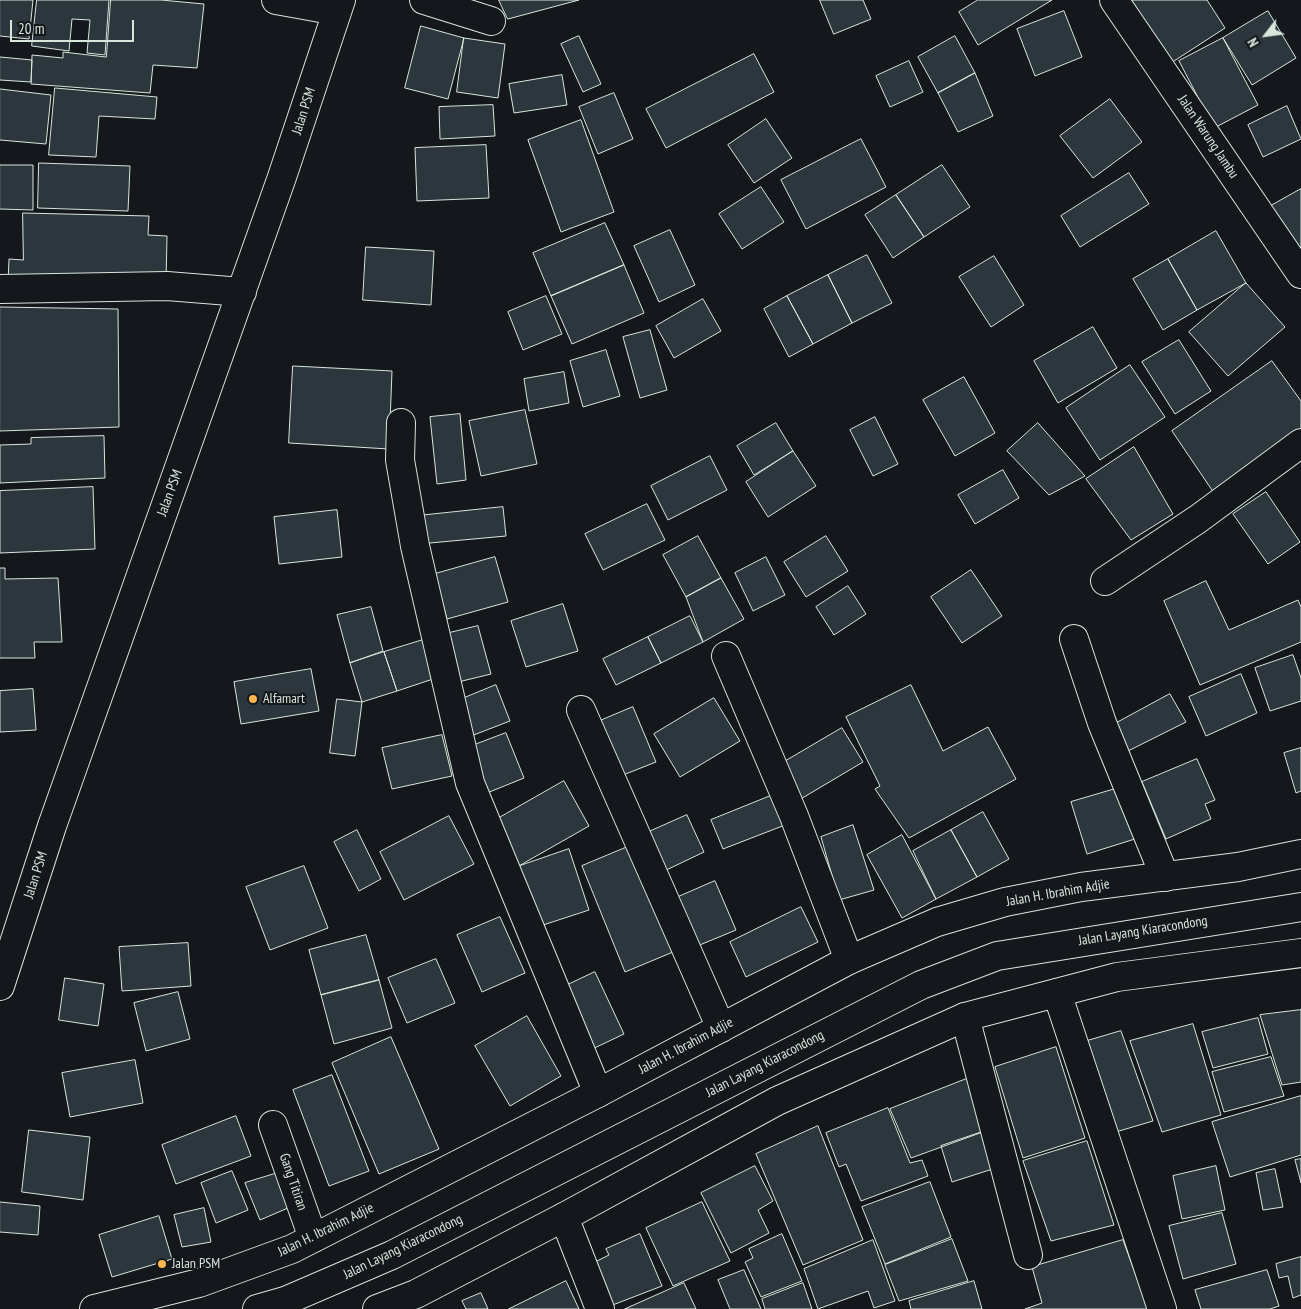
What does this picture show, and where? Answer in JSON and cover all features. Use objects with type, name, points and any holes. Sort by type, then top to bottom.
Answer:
[{"type":"street","points":[[276,0],[339,5]]},
{"type":"street","points":[[424,0],[491,21]]},
{"type":"street","name":"Jalan Warung Jambu","points":[[1114,0],[1301,274]]},
{"type":"street","name":"Jalan PSM","points":[[0,986],[52,826],[242,292],[339,5]]},
{"type":"street","points":[[0,289],[167,286],[242,292]]},
{"type":"street","points":[[400,423],[400,460],[415,546],[470,783],[598,1093]]},
{"type":"street","points":[[1105,581],[1198,519],[1301,443]]},
{"type":"street","points":[[1074,638],[1102,723],[1165,876]]},
{"type":"street","points":[[726,656],[794,816],[849,960]]},
{"type":"street","points":[[581,710],[721,1028]]},
{"type":"street","name":"Jalan H. Ibrahim Adjie","points":[[94,1309],[200,1283],[292,1249],[598,1093],[849,960],[965,912],[1081,887],[1238,867],[1301,854]]},
{"type":"street","name":"Jalan Layang Kiaracondong","points":[[257,1309],[285,1301],[392,1255],[921,985],[997,956],[1301,906]]},
{"type":"street","points":[[377,1309],[416,1294],[564,1217],[777,1101],[965,1017],[1117,977],[1301,953]]},
{"type":"street","points":[[1056,993],[1162,1309]]},
{"type":"street","points":[[965,1017],[1028,1255]]},
{"type":"street","name":"Gang Titiran","points":[[274,1125],[313,1238]]},
{"type":"street","points":[[564,1217],[600,1309]]},
{"type":"building","points":[[0,0],[33,0],[29,39],[0,36]]},
{"type":"building","points":[[37,0],[109,0],[105,55],[87,53],[90,20],[72,19],[69,51],[32,46]]},
{"type":"building","points":[[111,0],[161,0],[204,4],[197,68],[153,65],[150,93],[31,84],[32,55],[63,58],[63,52],[106,57]]},
{"type":"building","points":[[499,0],[579,0],[508,19]]},
{"type":"building","points":[[820,0],[863,0],[871,19],[834,34]]},
{"type":"building","points":[[978,0],[1052,0],[978,45],[959,12]]},
{"type":"building","points":[[1132,0],[1207,0],[1225,28],[1171,63]]},
{"type":"building","points":[[1064,11],[1082,57],[1035,76],[1017,29]]},
{"type":"building","points":[[1268,11],[1296,58],[1252,85],[1223,38]]},
{"type":"building","points":[[421,26],[464,38],[448,99],[405,88]]},
{"type":"building","points":[[579,36],[601,84],[583,92],[561,44]]},
{"type":"building","points":[[955,36],[975,73],[938,93],[918,57]]},
{"type":"building","points":[[464,38],[505,44],[498,98],[457,92]]},
{"type":"building","points":[[1223,38],[1258,105],[1214,128],[1179,61]]},
{"type":"building","points":[[754,54],[774,92],[666,148],[646,109]]},
{"type":"building","points":[[0,57],[32,60],[31,82],[0,80]]},
{"type":"building","points":[[909,61],[923,92],[890,107],[876,76]]},
{"type":"building","points":[[975,73],[993,116],[958,132],[938,93]]},
{"type":"building","points":[[562,75],[567,105],[514,113],[509,84]]},
{"type":"building","points":[[55,88],[157,97],[155,119],[99,116],[96,157],[49,155]]},
{"type":"building","points":[[0,89],[51,95],[46,144],[0,140]]},
{"type":"building","points":[[614,93],[633,139],[598,154],[579,107]]},
{"type":"building","points":[[1110,99],[1142,142],[1093,178],[1060,136]]},
{"type":"building","points":[[493,105],[495,136],[440,139],[439,107]]},
{"type":"building","points":[[1287,106],[1301,139],[1263,157],[1248,125]]},
{"type":"building","points":[[766,119],[792,158],[754,183],[728,145]]},
{"type":"building","points":[[581,120],[614,212],[561,232],[528,140]]},
{"type":"building","points":[[861,139],[886,187],[806,229],[781,180]]},
{"type":"building","points":[[486,145],[489,198],[417,201],[415,148]]},
{"type":"building","points":[[39,163],[130,166],[128,211],[38,208]]},
{"type":"building","points":[[0,165],[33,165],[33,210],[0,209]]},
{"type":"building","points":[[942,165],[970,207],[924,237],[896,195]]},
{"type":"building","points":[[1129,173],[1149,204],[1080,247],[1061,216]]},
{"type":"building","points":[[761,187],[784,222],[742,249],[719,214]]},
{"type":"building","points":[[1301,189],[1301,247],[1294,251],[1269,207]]},
{"type":"building","points":[[896,195],[924,237],[893,258],[865,215]]},
{"type":"building","points":[[23,213],[149,216],[148,235],[167,236],[166,284],[8,283],[9,259],[23,260]]},
{"type":"building","points":[[605,223],[624,265],[551,296],[533,253]]},
{"type":"building","points":[[670,230],[695,285],[659,302],[634,246]]},
{"type":"building","points":[[1216,231],[1246,283],[1197,310],[1168,259]]},
{"type":"building","points":[[366,247],[434,251],[431,305],[363,300]]},
{"type":"building","points":[[867,255],[892,303],[852,323],[828,275]]},
{"type":"building","points":[[994,256],[1024,305],[991,327],[959,277]]},
{"type":"building","points":[[1168,259],[1197,310],[1163,330],[1133,279]]},
{"type":"building","points":[[624,265],[644,313],[572,344],[551,296]]},
{"type":"building","points":[[828,275],[852,323],[813,344],[787,296]]},
{"type":"building","points":[[1246,283],[1285,327],[1228,376],[1189,332]]},
{"type":"building","points":[[546,296],[562,334],[523,350],[508,312]]},
{"type":"building","points":[[787,296],[813,344],[789,357],[764,309]]},
{"type":"building","points":[[703,299],[721,331],[674,358],[656,326]]},
{"type":"building","points":[[0,307],[118,309],[119,427],[0,431]]},
{"type":"building","points":[[1093,327],[1117,368],[1058,403],[1034,361]]},
{"type":"building","points":[[650,330],[667,390],[640,398],[623,337]]},
{"type":"building","points":[[1179,340],[1211,391],[1175,414],[1142,362]]},
{"type":"building","points":[[606,350],[620,396],[583,407],[570,361]]},
{"type":"building","points":[[1272,361],[1301,401],[1301,432],[1214,493],[1172,431]]},
{"type":"building","points":[[1130,365],[1165,417],[1100,460],[1066,408]]},
{"type":"building","points":[[293,366],[392,371],[389,449],[289,443]]},
{"type":"building","points":[[564,372],[569,403],[529,411],[524,379]]},
{"type":"building","points":[[964,377],[995,433],[955,456],[923,400]]},
{"type":"building","points":[[525,410],[537,464],[481,476],[469,421]]},
{"type":"building","points":[[460,414],[466,480],[437,484],[430,417]]},
{"type":"building","points":[[875,417],[898,464],[873,476],[850,430]]},
{"type":"building","points":[[776,423],[793,451],[754,475],[737,446]]},
{"type":"building","points":[[1038,423],[1085,476],[1049,495],[1007,451]]},
{"type":"building","points":[[104,436],[105,478],[0,483],[0,445],[31,444],[31,438]]},
{"type":"building","points":[[1134,447],[1173,514],[1131,540],[1086,479]]},
{"type":"building","points":[[793,451],[816,486],[768,517],[746,482]]},
{"type":"building","points":[[710,456],[727,490],[668,520],[651,486]]},
{"type":"building","points":[[1003,470],[1019,498],[975,524],[958,495]]},
{"type":"building","points":[[93,487],[95,549],[0,553],[0,491]]},
{"type":"building","points":[[1266,492],[1300,542],[1268,564],[1233,514]]},
{"type":"building","points":[[647,504],[665,540],[603,570],[585,534]]},
{"type":"building","points":[[503,507],[506,536],[419,544],[417,516]]},
{"type":"building","points":[[337,510],[342,557],[279,564],[274,517]]},
{"type":"building","points":[[698,536],[721,578],[686,597],[663,555]]},
{"type":"building","points":[[826,536],[848,571],[806,597],[784,562]]},
{"type":"building","points":[[495,557],[508,602],[447,619],[435,574]]},
{"type":"building","points":[[766,557],[785,595],[753,611],[735,573]]},
{"type":"building","points":[[0,568],[5,568],[5,579],[58,578],[62,642],[34,642],[35,658],[0,658]]},
{"type":"building","points":[[971,570],[1002,616],[962,643],[931,597]]},
{"type":"building","points":[[721,578],[744,619],[703,642],[686,597]]},
{"type":"building","points":[[1206,581],[1229,630],[1298,600],[1301,607],[1301,642],[1200,685],[1164,601]]},
{"type":"building","points":[[848,586],[866,614],[834,635],[816,607]]},
{"type":"building","points":[[563,604],[578,651],[526,667],[511,621]]},
{"type":"building","points":[[371,607],[383,651],[350,663],[337,615]]},
{"type":"building","points":[[690,616],[703,642],[661,663],[648,637]]},
{"type":"building","points":[[478,626],[491,674],[454,683],[441,635]]},
{"type":"building","points":[[648,637],[661,663],[616,685],[603,659]]},
{"type":"building","points":[[423,640],[436,678],[397,691],[384,652]]},
{"type":"building","points":[[384,652],[397,691],[362,702],[350,663]]},
{"type":"building","points":[[1293,655],[1301,678],[1301,701],[1270,711],[1255,668]]},
{"type":"building","points":[[311,669],[319,711],[241,724],[234,682]]},
{"type":"building","points":[[1241,674],[1257,713],[1206,736],[1189,697]]},
{"type":"building","points":[[496,685],[510,721],[471,736],[457,701]]},
{"type":"building","points":[[911,685],[943,751],[988,727],[1016,779],[909,838],[875,789],[880,786],[846,717]]},
{"type":"building","points":[[33,689],[36,730],[0,732],[0,691]]},
{"type":"building","points":[[1170,694],[1186,722],[1124,753],[1111,726]]},
{"type":"building","points":[[714,698],[740,741],[680,777],[654,734]]},
{"type":"building","points":[[337,699],[362,702],[355,756],[330,753]]},
{"type":"building","points":[[633,707],[656,762],[618,777],[595,723]]},
{"type":"building","points":[[842,728],[863,762],[799,800],[779,765]]},
{"type":"building","points":[[506,733],[524,778],[482,795],[464,749]]},
{"type":"building","points":[[442,735],[452,776],[392,789],[382,748]]},
{"type":"building","points":[[1301,748],[1301,791],[1296,793],[1284,753]]},
{"type":"building","points":[[1197,759],[1215,800],[1205,804],[1211,819],[1166,839],[1142,782]]},
{"type":"building","points":[[564,781],[589,826],[517,867],[492,822]]},
{"type":"building","points":[[1122,787],[1138,838],[1087,854],[1071,802]]},
{"type":"building","points":[[773,795],[785,825],[723,849],[711,820]]},
{"type":"building","points":[[983,812],[1009,859],[977,877],[951,830]]},
{"type":"building","points":[[687,815],[704,852],[660,873],[642,835]]},
{"type":"building","points":[[449,816],[474,864],[404,900],[380,852]]},
{"type":"building","points":[[853,825],[874,890],[839,900],[821,837]]},
{"type":"building","points":[[357,830],[381,879],[359,891],[334,842]]},
{"type":"building","points":[[951,830],[977,877],[936,899],[913,851]]},
{"type":"building","points":[[902,835],[936,899],[902,918],[867,855]]},
{"type":"building","points":[[630,846],[673,952],[625,972],[582,866]]},
{"type":"building","points":[[569,849],[589,910],[537,927],[517,867]]},
{"type":"building","points":[[304,866],[328,928],[270,950],[246,887]]},
{"type":"building","points":[[715,881],[736,930],[690,949],[669,901]]},
{"type":"building","points":[[801,907],[818,942],[746,977],[730,942]]},
{"type":"building","points":[[500,917],[525,973],[482,992],[457,935]]},
{"type":"building","points":[[366,935],[379,980],[321,995],[309,950]]},
{"type":"building","points":[[188,943],[191,986],[122,991],[119,947]]},
{"type":"building","points":[[436,959],[455,1003],[407,1023],[388,978]]},
{"type":"building","points":[[595,972],[624,1034],[586,1052],[557,990]]},
{"type":"building","points":[[65,978],[104,984],[98,1026],[59,1020]]},
{"type":"building","points":[[379,980],[392,1028],[334,1044],[321,995]]},
{"type":"building","points":[[178,992],[190,1039],[146,1051],[134,1003]]},
{"type":"building","points":[[1301,1010],[1301,1082],[1282,1085],[1260,1015]]},
{"type":"building","points":[[527,1016],[561,1076],[510,1106],[475,1046]]},
{"type":"building","points":[[1258,1018],[1268,1054],[1213,1068],[1202,1032]]},
{"type":"building","points":[[1193,1024],[1221,1115],[1162,1132],[1130,1041]]},
{"type":"building","points":[[1121,1031],[1153,1121],[1109,1134],[1077,1044]]},
{"type":"building","points":[[391,1037],[439,1149],[379,1174],[332,1063]]},
{"type":"building","points":[[1056,1047],[1085,1138],[1023,1158],[995,1067]]},
{"type":"building","points":[[1271,1057],[1284,1096],[1224,1112],[1212,1072]]},
{"type":"building","points":[[135,1060],[143,1103],[70,1117],[62,1073]]},
{"type":"building","points":[[332,1075],[369,1171],[329,1186],[293,1090]]},
{"type":"building","points":[[974,1076],[991,1129],[911,1158],[890,1109]]},
{"type":"building","points":[[1301,1096],[1301,1155],[1230,1177],[1212,1122]]},
{"type":"building","points":[[888,1108],[910,1163],[922,1160],[928,1176],[861,1201],[846,1164],[839,1167],[826,1133]]},
{"type":"building","points":[[236,1116],[251,1156],[176,1184],[162,1145]]},
{"type":"building","points":[[818,1126],[863,1240],[803,1265],[756,1154]]},
{"type":"building","points":[[991,1129],[1002,1166],[952,1182],[941,1146]]},
{"type":"building","points":[[29,1130],[90,1137],[83,1200],[22,1192]]},
{"type":"building","points":[[1087,1141],[1114,1225],[1051,1241],[1023,1161]]},
{"type":"building","points":[[1301,1159],[1301,1183],[1295,1160]]},
{"type":"building","points":[[755,1166],[773,1201],[758,1210],[769,1233],[731,1253],[701,1193]]},
{"type":"building","points":[[1216,1166],[1225,1210],[1182,1219],[1173,1176]]},
{"type":"building","points":[[1275,1169],[1283,1207],[1263,1210],[1256,1173]]},
{"type":"building","points":[[232,1171],[248,1210],[216,1223],[201,1183]]},
{"type":"building","points":[[281,1172],[295,1205],[260,1220],[245,1183]]},
{"type":"building","points":[[930,1182],[951,1237],[885,1264],[862,1207]]},
{"type":"building","points":[[0,1202],[40,1206],[38,1235],[0,1232]]},
{"type":"building","points":[[702,1202],[730,1261],[673,1286],[646,1228]]},
{"type":"building","points":[[204,1208],[211,1242],[182,1247],[174,1215]]},
{"type":"building","points":[[1222,1213],[1236,1264],[1183,1279],[1169,1226]]},
{"type":"building","points":[[159,1216],[172,1259],[112,1277],[99,1235]]},
{"type":"building","points":[[640,1234],[662,1286],[610,1306],[591,1264],[609,1255],[606,1249]]},
{"type":"building","points":[[782,1234],[802,1281],[761,1297],[745,1262],[753,1258],[749,1249]]},
{"type":"building","points":[[952,1239],[968,1281],[899,1301],[885,1265]]},
{"type":"building","points":[[873,1240],[895,1301],[874,1308],[868,1291],[818,1309],[804,1269]]},
{"type":"building","points":[[1123,1240],[1148,1309],[1025,1309],[1042,1303],[1032,1267]]},
{"type":"building","points":[[1301,1257],[1301,1295],[1293,1298],[1288,1276],[1279,1278],[1276,1264]]},
{"type":"building","points":[[744,1270],[761,1309],[730,1309],[718,1280]]},
{"type":"building","points":[[1267,1270],[1279,1306],[1270,1309],[1201,1309],[1195,1290]]},
{"type":"building","points":[[566,1281],[579,1309],[509,1309]]},
{"type":"building","points":[[974,1281],[982,1309],[911,1309],[909,1301]]},
{"type":"building","points":[[684,1283],[696,1309],[625,1309]]},
{"type":"building","points":[[803,1283],[812,1309],[765,1309],[762,1299]]},
{"type":"building","points":[[481,1293],[488,1309],[466,1309],[462,1301]]},
{"type":"place","name":"Alfamart","points":[[253,699]]},
{"type":"place","name":"Jalan PSM","points":[[162,1264]]}]
